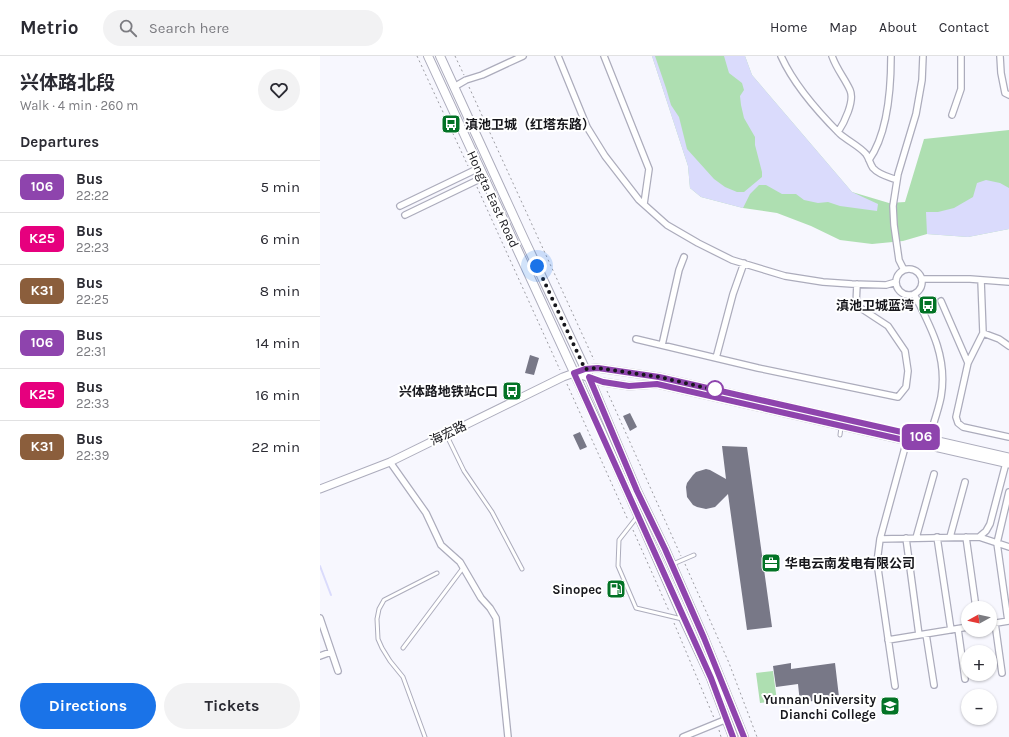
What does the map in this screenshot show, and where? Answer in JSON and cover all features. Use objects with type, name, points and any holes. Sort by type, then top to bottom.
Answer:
[{"type":"main road","name":"Hongta East Road","points":[[428,56],[574,373],[711,678],[733,737]]},
{"type":"main road","name":"Hongta East Road","points":[[440,56],[589,377],[637,491],[672,565],[707,645],[744,737]]},
{"type":"street","points":[[454,87],[466,80],[482,75],[523,56]]},
{"type":"street","points":[[558,56],[587,127],[605,156],[639,200],[667,225],[732,260],[785,276],[824,282],[857,284],[886,285],[896,282]]},
{"type":"street","points":[[604,56],[649,169],[644,204]]},
{"type":"street","points":[[781,56],[803,91],[823,116],[838,132],[866,154],[873,168],[884,176],[897,180]]},
{"type":"street","points":[[832,56],[836,67],[851,91],[851,101],[845,122],[838,132]]},
{"type":"street","points":[[869,160],[875,151],[884,125],[890,92],[891,56]]},
{"type":"street","points":[[904,270],[899,260],[893,206],[897,180],[916,114],[922,80],[923,56]]},
{"type":"street","points":[[952,115],[961,89],[962,56]]},
{"type":"street","points":[[1000,56],[1001,74],[1005,93],[1009,95]]},
{"type":"street","points":[[400,206],[479,168]]},
{"type":"street","points":[[405,215],[484,178]]},
{"type":"street","points":[[662,345],[679,270],[684,257]]},
{"type":"street","points":[[716,358],[733,294],[744,263]]},
{"type":"street","points":[[904,270],[913,270],[918,273],[922,279],[921,287],[914,294],[909,295],[901,292],[897,287],[896,282],[898,275],[904,270]]},
{"type":"street","points":[[922,279],[1009,282]]},
{"type":"street","points":[[981,280],[983,333],[968,363],[956,417],[958,423],[963,427],[1009,436]]},
{"type":"street","points":[[636,339],[716,358],[898,397],[906,387],[908,371],[905,351],[888,326],[856,305],[857,284]]},
{"type":"street","points":[[914,294],[930,325],[941,354],[943,376],[940,397],[927,442]]},
{"type":"street","points":[[941,301],[968,363]]},
{"type":"street","points":[[983,333],[999,339],[1009,346]]},
{"type":"street","name":"海宏路","points":[[320,489],[390,462],[563,377],[585,369],[598,368],[659,377],[842,422]]},
{"type":"street","points":[[574,373],[603,382],[629,386],[657,384],[842,422],[1008,461],[990,524],[986,531],[979,537]]},
{"type":"street","points":[[842,422],[907,440],[927,442]]},
{"type":"street","points":[[895,686],[877,562],[880,539],[907,440]]},
{"type":"street","points":[[390,462],[426,513],[441,545],[464,567],[481,598],[496,618],[508,737]]},
{"type":"street","points":[[916,538],[934,474]]},
{"type":"street","points":[[950,537],[966,482]]},
{"type":"street","points":[[997,622],[1009,621],[996,543],[1009,492]]},
{"type":"street","points":[[937,537],[951,630]]},
{"type":"street","points":[[966,537],[975,601]]},
{"type":"street","points":[[880,539],[979,537],[1009,547]]},
{"type":"street","points":[[906,538],[919,635]]},
{"type":"street","points":[[320,618],[338,671]]},
{"type":"street","points":[[888,640],[961,628]]},
{"type":"street","points":[[958,629],[961,650]]},
{"type":"street","points":[[926,634],[934,685]]},
{"type":"street","points":[[996,637],[1002,673]]},
{"type":"street","points":[[320,656],[331,652]]},
{"type":"street","points":[[683,737],[727,719]]},
{"type":"lane","points":[[400,206],[405,215]]},
{"type":"lane","points":[[840,435],[842,422]]},
{"type":"lane","points":[[446,434],[464,471],[492,512],[522,569]]},
{"type":"lane","points":[[638,516],[619,540],[618,566],[636,608],[684,620]]},
{"type":"lane","points":[[672,565],[694,555]]},
{"type":"lane","points":[[403,648],[464,567]]},
{"type":"lane","points":[[425,737],[403,677],[390,662],[382,648],[378,634],[377,619],[379,609],[384,600],[437,573]]},
{"type":"path","points":[[417,56],[470,172]]},
{"type":"path","points":[[455,56],[598,368]]},
{"type":"path","points":[[475,182],[671,616],[717,724],[721,737]]},
{"type":"path","points":[[603,382],[729,663],[757,737]]},
{"type":"green space","points":[[652,56],[745,56],[752,75],[852,192],[889,203],[905,202],[924,139],[1009,130],[1009,229],[968,237],[927,234],[903,241],[872,244],[840,240],[811,226],[777,213],[743,208],[701,197],[690,188],[688,166]]},
{"type":"green space","points":[[773,671],[777,701],[760,703],[756,673]]},
{"type":"water","points":[[652,56],[655,56],[671,105],[679,117],[687,149],[714,179],[725,187],[737,192],[744,192],[762,177],[755,145],[755,137],[744,118],[741,105],[740,96],[744,90],[742,83],[729,73],[724,56],[745,56],[752,75],[852,192],[878,204],[877,211],[840,206],[828,202],[818,203],[804,200],[796,194],[782,194],[766,185],[759,185],[750,194],[743,208],[701,197],[690,188],[688,166]]},
{"type":"water","points":[[986,180],[1000,183],[1009,188],[1009,229],[968,237],[927,234],[926,212],[938,212],[954,208],[973,197],[977,183]]},
{"type":"building","points":[[530,355],[539,358],[534,375],[525,373]]},
{"type":"building","points":[[630,413],[637,427],[630,431],[623,416]]},
{"type":"building","points":[[580,432],[587,447],[580,450],[573,435]]},
{"type":"building","points":[[722,446],[747,447],[772,627],[747,630],[728,494],[715,507],[706,509],[693,505],[687,497],[687,483],[696,472],[706,469],[726,479]]},
{"type":"building","points":[[791,663],[791,669],[835,663],[839,697],[800,703],[798,684],[776,687],[773,666]]},
{"type":"waterway","points":[[320,566],[331,595]]},
{"type":"bus line","name":"106","points":[[733,737],[711,678],[574,373],[585,369],[598,368],[628,374],[659,377],[928,438],[926,445],[657,384],[629,386],[603,382],[589,377],[637,491],[665,549],[704,638],[744,737]]},
{"type":"place","name":"滇池卫城（红塔东路）","points":[[451,124]]},
{"type":"place","name":"滇池卫城蓝湾","points":[[928,305]]},
{"type":"place","name":"兴体路地铁站C口","points":[[512,391]]},
{"type":"place","name":"华电云南发电有限公司","points":[[771,563]]},
{"type":"place","name":"Sinopec","points":[[616,589]]},
{"type":"place","name":"Yunnan University Dianchi College","points":[[890,706]]},
{"type":"route","points":[[537,266],[585,369],[598,368],[628,374],[659,377],[720,391],[715,389]]}]
